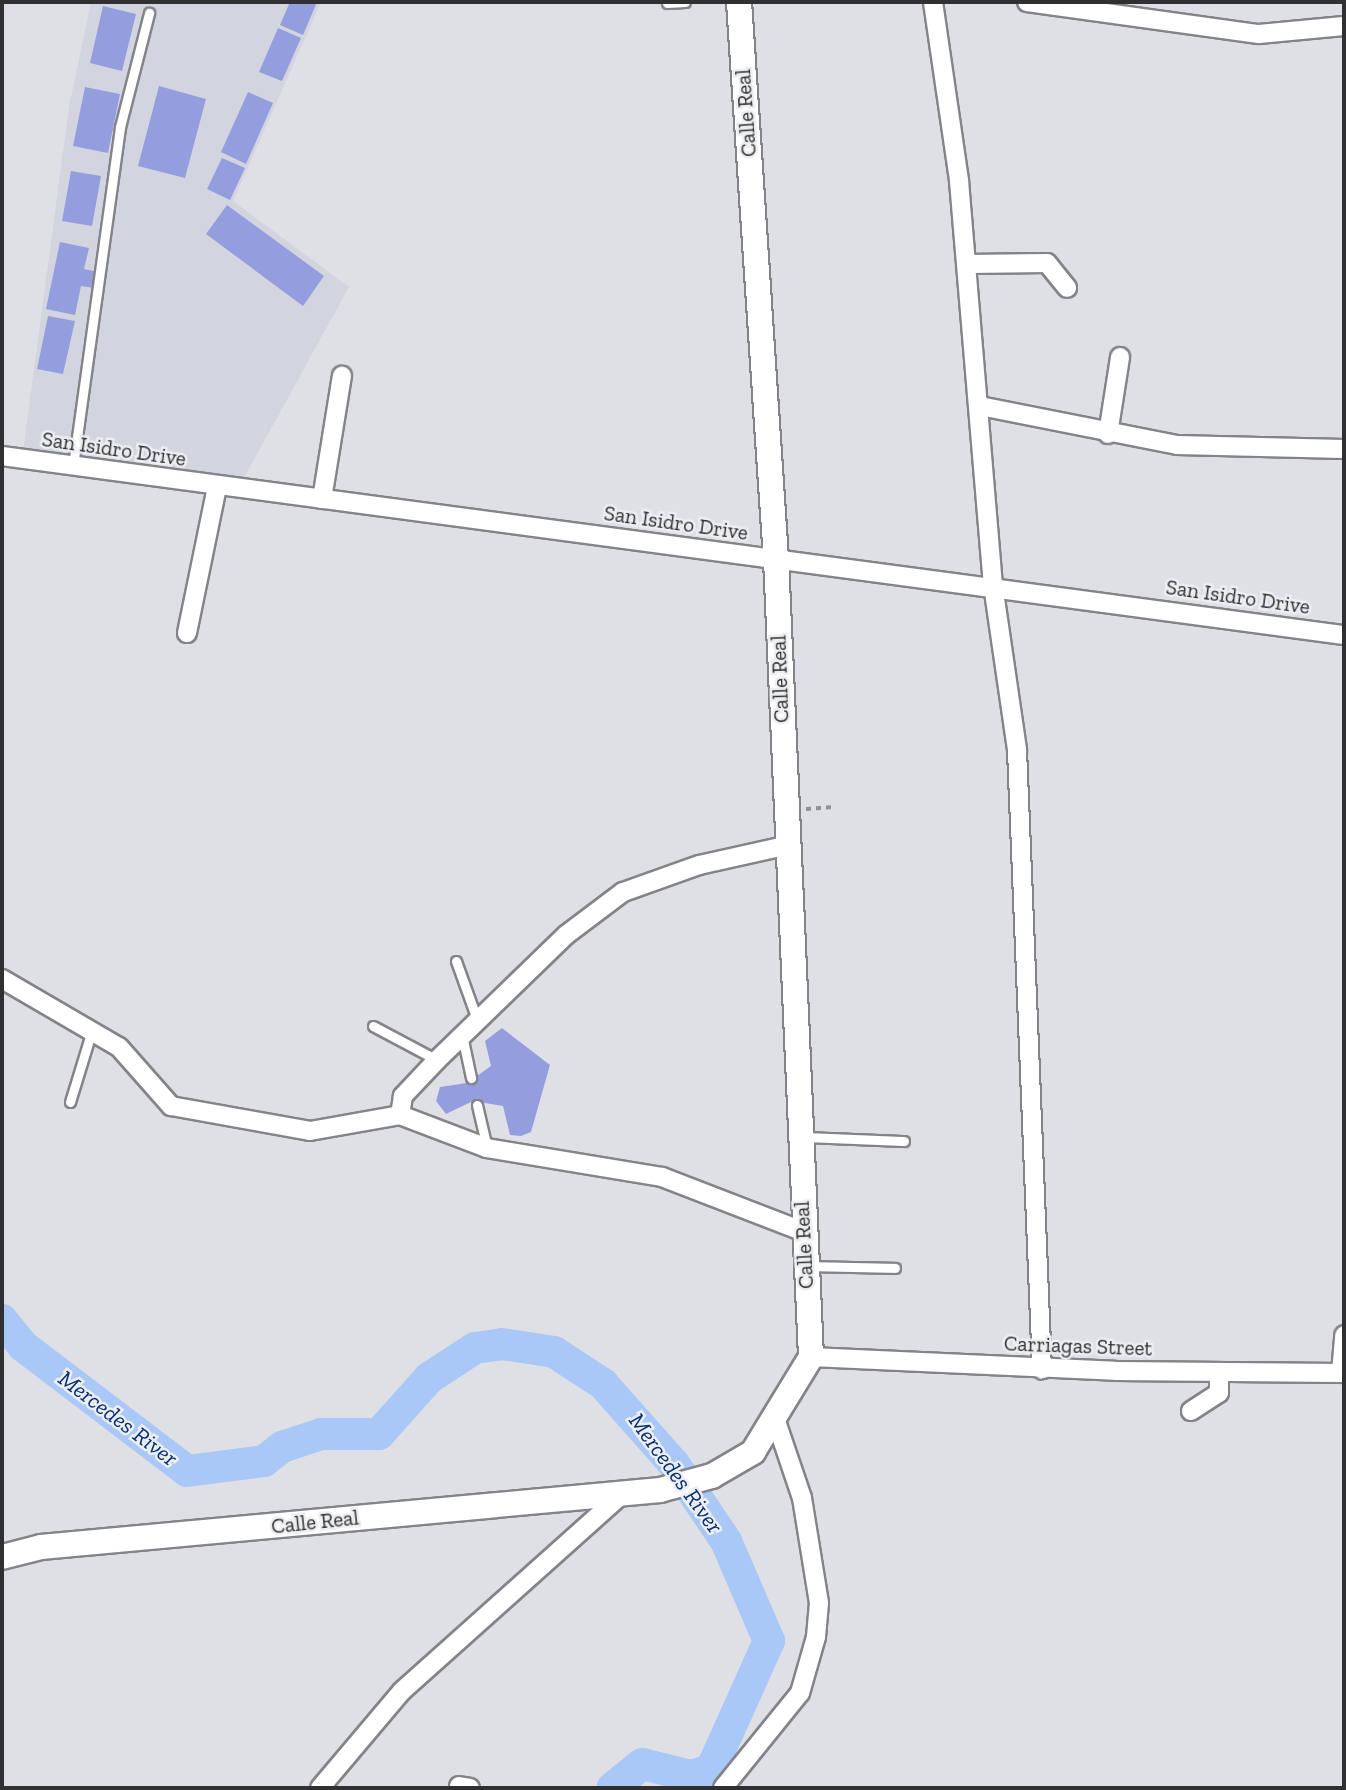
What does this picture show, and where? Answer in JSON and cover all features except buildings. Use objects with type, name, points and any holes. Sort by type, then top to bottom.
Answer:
[{"type":"street","name":"Calle Real","points":[[2,1557],[41,1547],[660,1490],[712,1476],[753,1452],[776,1421],[811,1357],[802,1231],[776,559],[739,2]]},
{"type":"street","points":[[933,2],[967,264],[993,585],[1017,750],[1042,1369]]},
{"type":"street","points":[[1027,2],[1259,34],[1344,26]]},
{"type":"street","points":[[967,264],[1047,263],[1067,288]]},
{"type":"street","points":[[1108,434],[1120,358]]},
{"type":"street","points":[[322,499],[342,376]]},
{"type":"street","points":[[980,406],[1108,434],[1177,445],[1344,449]]},
{"type":"street","name":"San Isidro Drive","points":[[2,456],[217,487],[993,585],[1344,635]]},
{"type":"street","points":[[187,633],[217,487]]},
{"type":"street","points":[[400,1115],[403,1096],[437,1060],[463,1040],[566,935],[623,892],[699,865],[789,845]]},
{"type":"street","points":[[2,979],[93,1028],[119,1046],[156,1095],[203,1116],[310,1131],[400,1115],[487,1148],[662,1177],[802,1231]]},
{"type":"street","points":[[1343,1373],[1344,1335]]},
{"type":"street","name":"Carriagas Street","points":[[811,1357],[1042,1369],[1343,1373]]},
{"type":"street","points":[[1191,1411],[1219,1393],[1219,1372]]},
{"type":"street","points":[[723,1788],[800,1693],[816,1637],[819,1603],[802,1498],[776,1421]]},
{"type":"street","points":[[320,1788],[402,1691],[622,1494]]},
{"type":"lane","points":[[667,3],[685,2]]},
{"type":"lane","points":[[74,466],[120,127],[149,13]]},
{"type":"lane","points":[[456,961],[479,1024]]},
{"type":"lane","points":[[373,1026],[437,1060]]},
{"type":"lane","points":[[70,1101],[93,1028]]},
{"type":"lane","points":[[463,1040],[471,1078]]},
{"type":"lane","points":[[477,1105],[487,1148]]},
{"type":"lane","points":[[799,1137],[904,1141]]},
{"type":"lane","points":[[805,1266],[895,1268]]},
{"type":"path","points":[[786,810],[834,807]]},
{"type":"shaded area","points":[[91,2],[321,2],[233,201],[349,287],[240,485],[23,452],[69,107]]},
{"type":"waterway","name":"Mercedes River","points":[[2,1320],[23,1346],[187,1471],[264,1461],[282,1447],[321,1434],[379,1434],[429,1378],[475,1348],[502,1344],[554,1352],[603,1384],[674,1464],[726,1541],[769,1641],[711,1770],[691,1776],[642,1764],[612,1788]]}]
